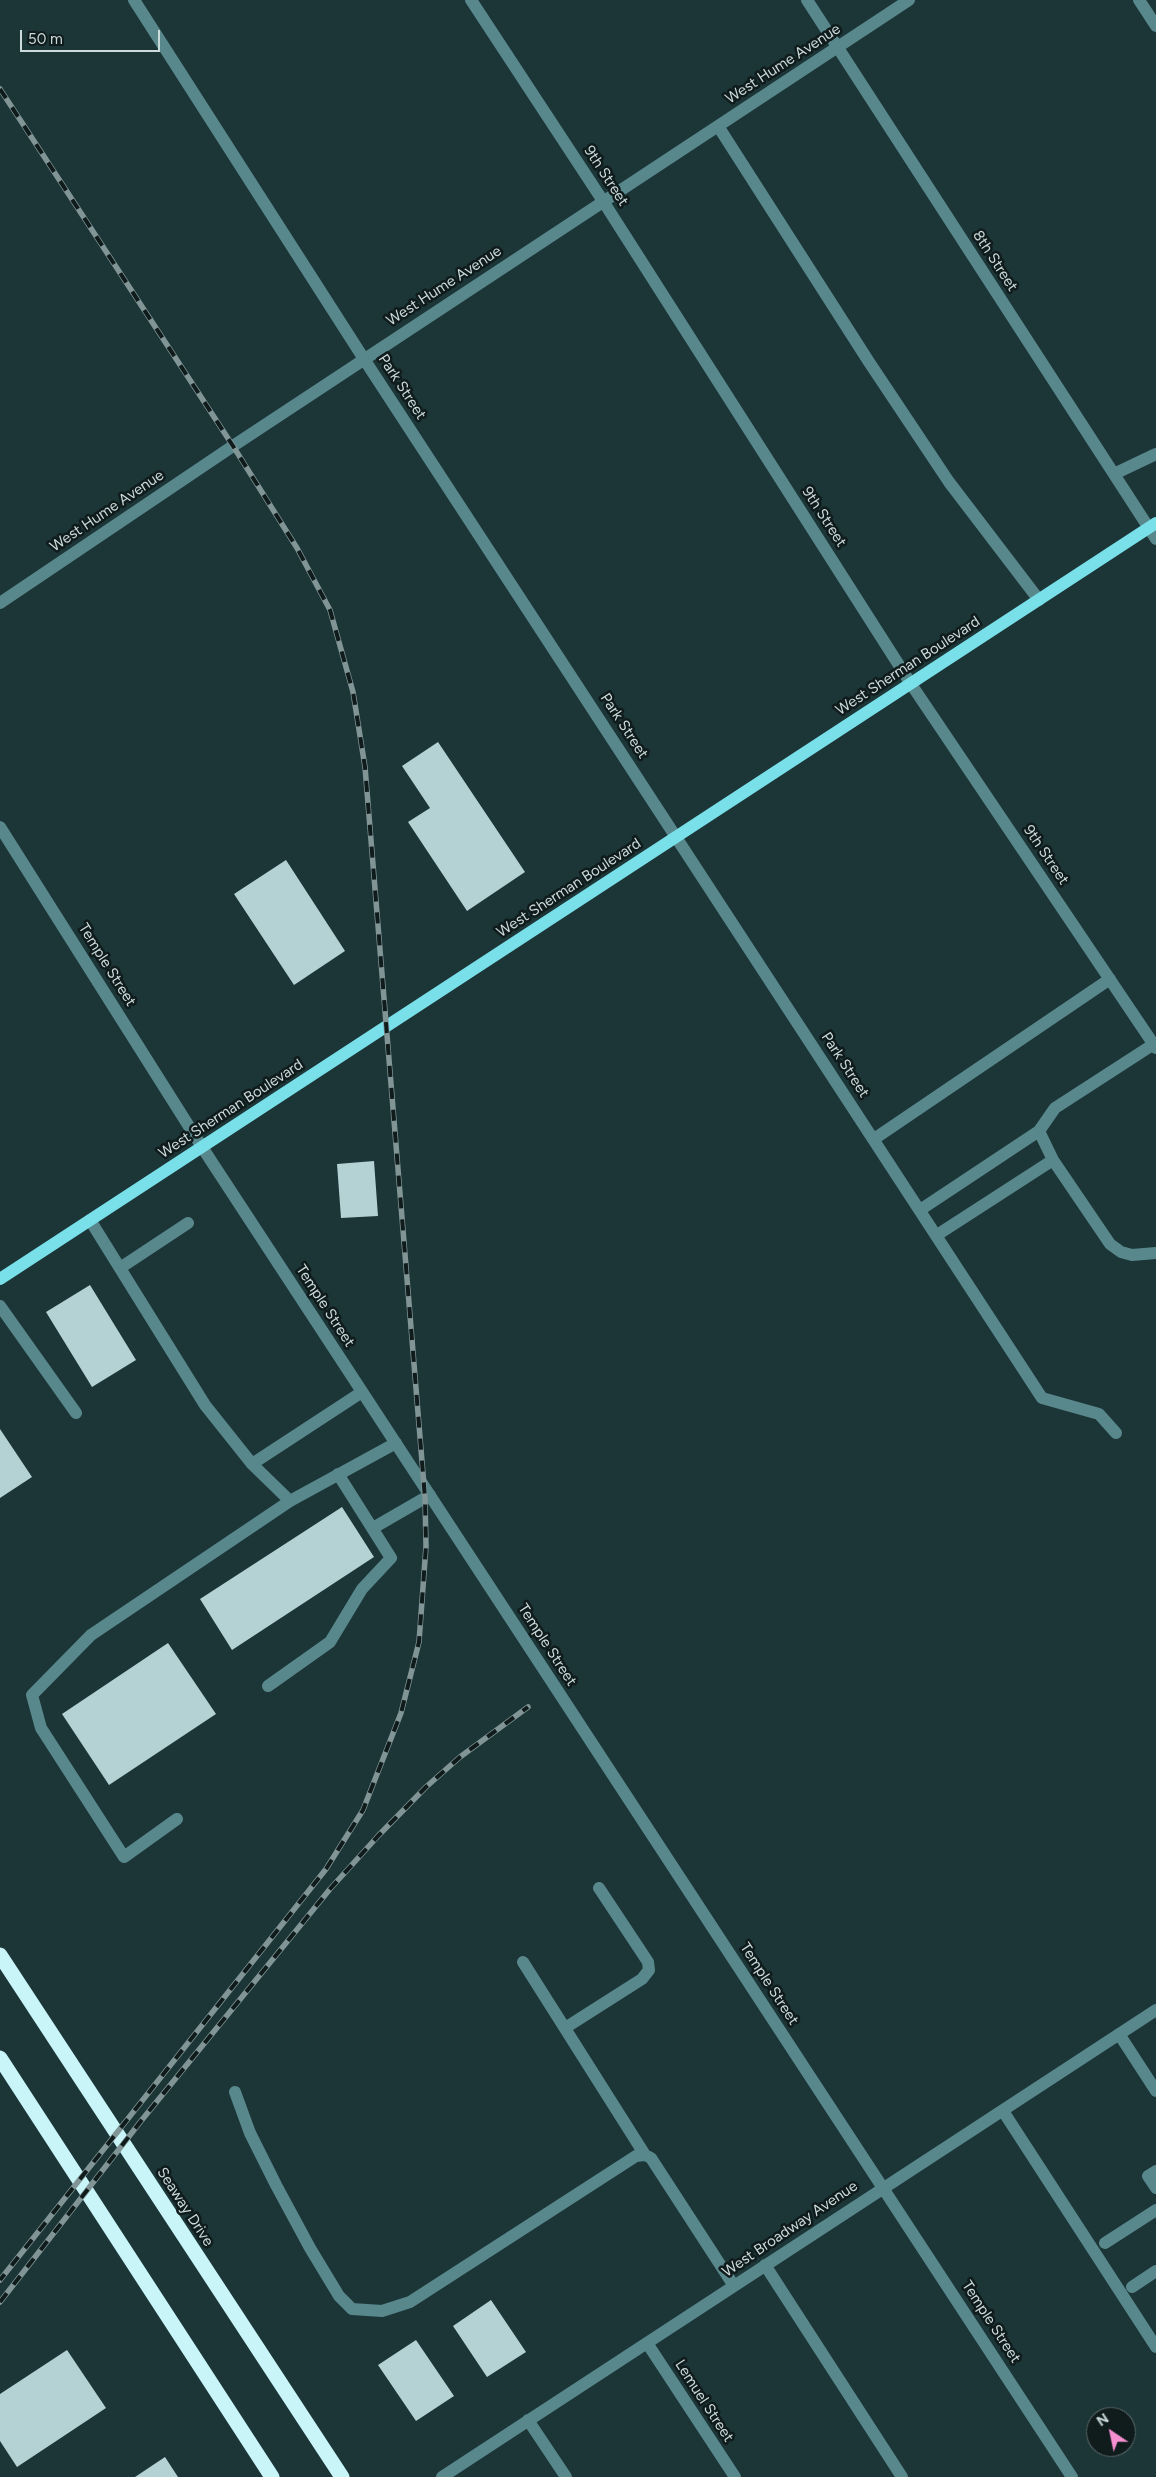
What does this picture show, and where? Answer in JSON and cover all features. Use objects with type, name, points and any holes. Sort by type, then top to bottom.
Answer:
[{"type":"highway","name":"Seaway Drive","points":[[0,1955],[342,2477]]},
{"type":"highway","points":[[0,2058],[272,2477]]},
{"type":"main road","name":"West Sherman Boulevard","points":[[0,1279],[1152,525]]},
{"type":"street","name":"Park Street","points":[[134,0],[364,359],[1042,1398],[1098,1414],[1116,1434]]},
{"type":"street","name":"9th Street","points":[[471,0],[603,201],[911,684],[1155,1046]]},
{"type":"street","name":"8th Street","points":[[807,0],[1114,474],[1152,525],[1156,539]]},
{"type":"street","name":"West Hume Avenue","points":[[0,603],[364,359],[908,0]]},
{"type":"street","points":[[1139,0],[1156,26]]},
{"type":"street","points":[[718,126],[869,362],[949,482],[1039,600]]},
{"type":"street","points":[[1114,474],[1156,454]]},
{"type":"street","name":"Temple Street","points":[[0,827],[202,1147],[1072,2477]]},
{"type":"street","points":[[874,1139],[1110,979]]},
{"type":"street","points":[[920,1210],[1039,1131],[1055,1108],[1155,1046]]},
{"type":"street","points":[[1039,1131],[1053,1160],[1110,1244],[1121,1252],[1132,1255],[1156,1253]]},
{"type":"street","points":[[937,1235],[1053,1160]]},
{"type":"street","points":[[90,1220],[205,1406],[252,1464],[290,1501]]},
{"type":"street","points":[[120,1268],[188,1223]]},
{"type":"street","points":[[0,1306],[76,1413]]},
{"type":"street","points":[[252,1464],[362,1392]]},
{"type":"street","points":[[177,1819],[124,1857],[41,1728],[32,1695],[91,1635],[290,1501],[396,1443]]},
{"type":"street","points":[[268,1686],[330,1642],[362,1589],[391,1558],[338,1474]]},
{"type":"street","points":[[373,1528],[430,1495]]},
{"type":"street","points":[[565,2028],[642,1979],[649,1970],[648,1962],[600,1888]]},
{"type":"street","points":[[523,1962],[645,2155],[651,2158],[734,2286]]},
{"type":"street","name":"West Broadway Avenue","points":[[442,2477],[456,2473],[528,2420],[1156,2010]]},
{"type":"street","points":[[1119,2034],[1156,2091]]},
{"type":"street","points":[[235,2092],[250,2133],[310,2248],[339,2296],[352,2309],[382,2312],[410,2302],[629,2161],[645,2155]]},
{"type":"street","points":[[1003,2111],[1156,2348]]},
{"type":"street","points":[[1156,2171],[1148,2176],[1156,2188]]},
{"type":"street","points":[[1105,2244],[1156,2210]]},
{"type":"street","points":[[765,2265],[902,2477]]},
{"type":"street","points":[[1132,2287],[1156,2271]]},
{"type":"street","name":"Lemuel Street","points":[[647,2343],[735,2477]]},
{"type":"street","points":[[528,2420],[566,2477]]},
{"type":"building","points":[[438,742],[525,872],[467,911],[408,822],[430,808],[402,766]]},
{"type":"building","points":[[286,860],[345,951],[294,985],[234,894]]},
{"type":"building","points":[[374,1161],[378,1216],[341,1218],[337,1164]]},
{"type":"building","points":[[90,1285],[136,1360],[92,1387],[46,1312]]},
{"type":"building","points":[[0,1429],[32,1477],[0,1498]]},
{"type":"building","points":[[342,1507],[374,1557],[232,1650],[200,1599]]},
{"type":"building","points":[[168,1643],[216,1714],[109,1785],[62,1714]]},
{"type":"building","points":[[491,2300],[526,2352],[487,2377],[453,2326]]},
{"type":"building","points":[[416,2340],[454,2396],[416,2421],[378,2365]]},
{"type":"building","points":[[67,2350],[106,2408],[17,2467],[0,2441],[0,2394]]},
{"type":"building","points":[[165,2457],[178,2477],[135,2477]]},
{"type":"railway","points":[[0,89],[233,446],[297,548],[330,610],[353,692],[365,767],[425,1498],[426,1546],[419,1642],[401,1713],[363,1810],[326,1869],[0,2280]]},
{"type":"railway","points":[[0,2302],[141,2121],[330,1889],[426,1787],[460,1757],[528,1707]]}]
